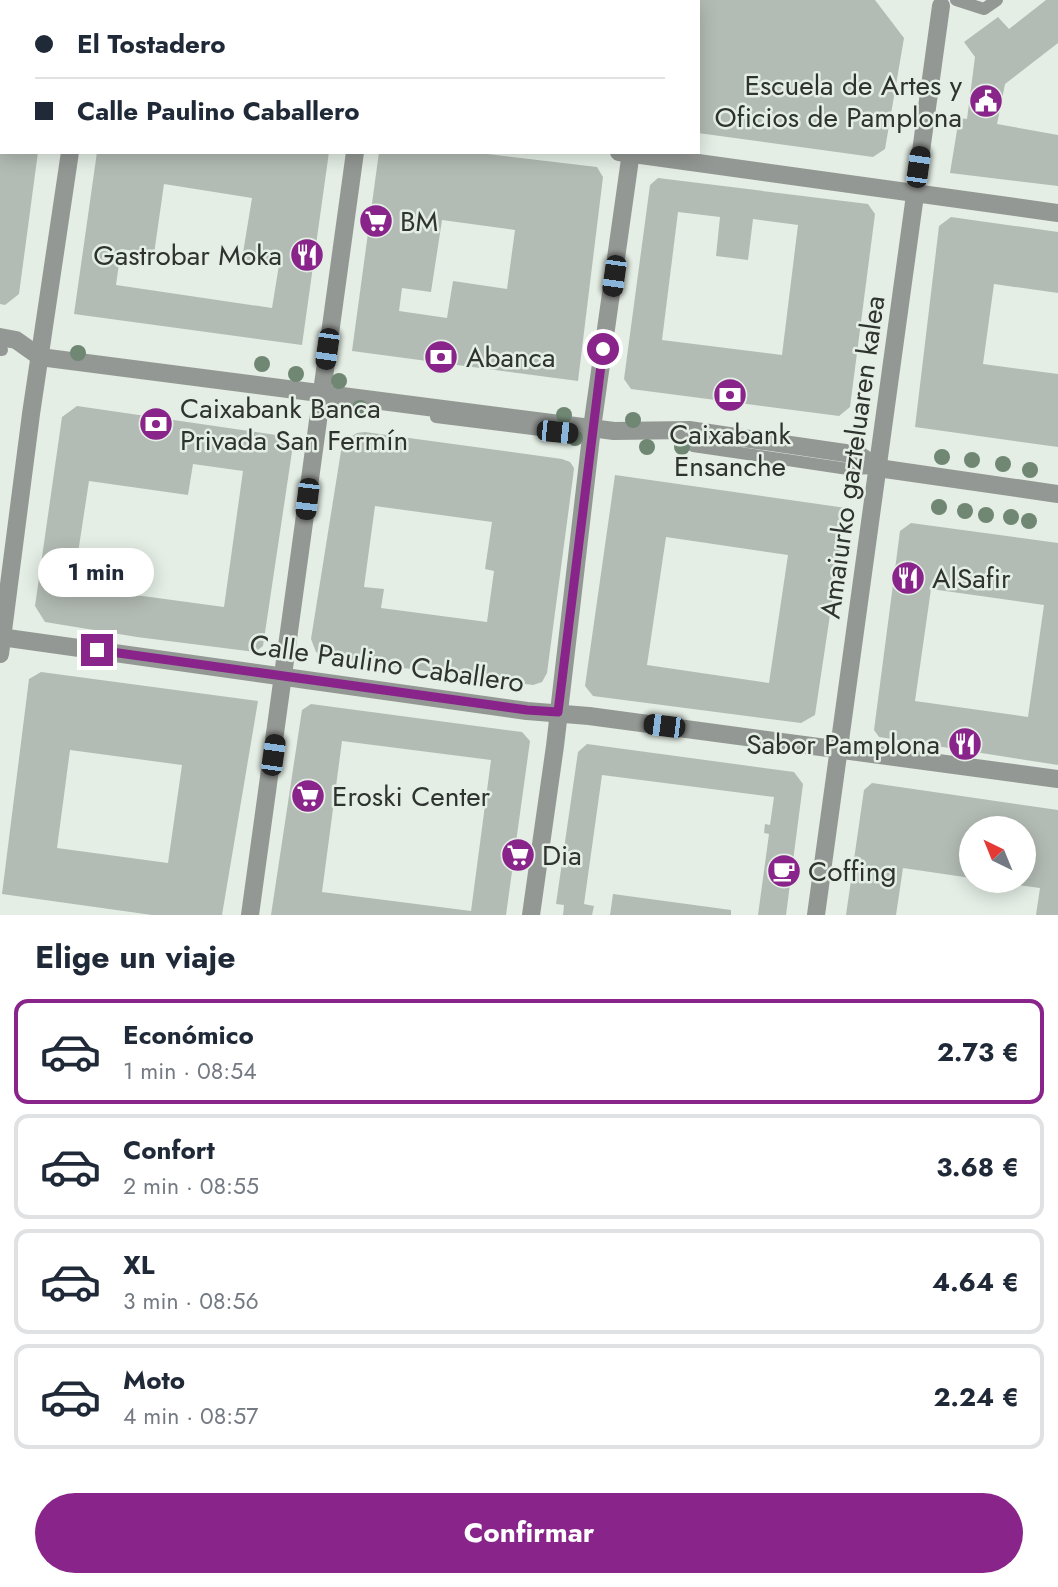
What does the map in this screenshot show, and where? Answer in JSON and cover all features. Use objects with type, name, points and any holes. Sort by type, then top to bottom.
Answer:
[{"type":"street","name":"Amaiurko gazteluaren kalea","points":[[816,915],[914,194],[946,1]]},
{"type":"street","points":[[1,643],[70,154]]},
{"type":"street","points":[[250,915],[355,154]]},
{"type":"street","points":[[531,915],[627,154]]},
{"type":"street","points":[[634,154],[1058,213]]},
{"type":"street","points":[[1,346],[16,340],[40,357],[592,432],[702,432],[859,455],[878,468],[1058,494]]},
{"type":"street","name":"Calle Paulino Caballero","points":[[1,643],[284,676],[1058,779]]},
{"type":"lane","points":[[946,1],[984,9],[997,0]]},
{"type":"lane","points":[[422,415],[592,432]]},
{"type":"lane","points":[[694,446],[848,469],[878,468]]},
{"type":"building","points":[[700,0],[875,0],[904,38],[885,149],[873,157],[700,133]]},
{"type":"building","name":"Escuela de Artes y Oficios de Pamplona","points":[[1046,0],[1058,0],[1058,43],[1005,84],[997,124],[1058,135],[1058,186],[950,173],[959,118],[967,119],[975,57],[964,42],[998,17],[1009,29]]},
{"type":"building","points":[[0,154],[38,154],[19,294],[5,305],[0,304]]},
{"type":"building","points":[[97,154],[329,154],[302,345],[74,314]],"holes":[[[164,184],[252,198],[242,259],[279,265],[272,308],[116,285],[121,249],[154,254]]]},
{"type":"building","points":[[379,154],[488,154],[597,167],[603,177],[578,381],[352,351]],"holes":[[[442,220],[515,230],[507,289],[453,281],[447,318],[399,311],[402,288],[431,292]]]},
{"type":"building","points":[[658,178],[868,204],[875,214],[850,407],[839,416],[631,389],[624,379],[650,185]],"holes":[[[678,212],[720,217],[716,256],[748,260],[753,219],[798,225],[782,355],[662,340]]]},
{"type":"building","points":[[951,217],[1058,232],[1058,293],[994,284],[983,364],[1058,374],[1058,447],[915,427],[939,226]]},
{"type":"building","points":[[77,406],[283,436],[293,445],[263,646],[255,652],[45,622],[35,606],[62,417]],"holes":[[[193,464],[243,471],[224,607],[113,592],[117,558],[78,553],[89,481],[188,495]]]},
{"type":"building","points":[[357,433],[570,462],[574,468],[573,477],[547,673],[542,682],[533,685],[326,658],[316,652],[311,639],[341,451],[347,439]],"holes":[[[375,506],[492,522],[485,569],[494,571],[487,622],[381,608],[384,589],[364,587]]]},
{"type":"building","points":[[615,475],[846,508],[815,715],[801,723],[593,696],[585,686]],"holes":[[[666,537],[788,555],[769,683],[647,665]]]},
{"type":"building","points":[[911,523],[1058,543],[1058,765],[879,737],[874,730],[900,531]],"holes":[[[931,589],[1044,605],[1028,717],[915,701]]]},
{"type":"building","points":[[41,672],[258,701],[222,915],[152,915],[2,894],[29,679]],"holes":[[[70,750],[182,765],[168,863],[57,848]]]},
{"type":"building","points":[[311,704],[522,732],[530,741],[506,915],[271,915],[302,710]],"holes":[[[342,741],[491,760],[471,911],[322,892]]]},
{"type":"building","points":[[587,744],[794,772],[803,784],[786,915],[758,915],[769,834],[764,833],[765,824],[770,825],[774,797],[602,775],[584,904],[594,906],[592,915],[563,915],[564,905],[556,904],[578,752]]},
{"type":"building","points":[[872,783],[1058,810],[1058,915],[1036,915],[1040,888],[1036,887],[1036,816],[959,816],[959,876],[903,868],[896,915],[846,915],[864,790]]},
{"type":"building","points":[[613,894],[731,910],[731,915],[610,915]]},
{"type":"place","name":"Escuela de Artes y Oficios de Pamplona","points":[[986,101]]},
{"type":"place","name":"BM","points":[[376,221]]},
{"type":"place","name":"Gastrobar Moka","points":[[307,255]]},
{"type":"place","name":"Abanca","points":[[441,357]]},
{"type":"place","name":"Caixabank Ensanche","points":[[730,395]]},
{"type":"place","name":"Caixabank Banca Privada San Fermín","points":[[156,424]]},
{"type":"place","name":"AlSafir","points":[[908,578]]},
{"type":"place","name":"Sabor Pamplona","points":[[965,744]]},
{"type":"place","name":"Eroski Center","points":[[308,796]]},
{"type":"place","name":"Dia","points":[[518,855]]},
{"type":"place","name":"Coffing","points":[[784,871]]},
{"type":"route","points":[[97,650],[527,710],[558,712],[603,349]]}]
